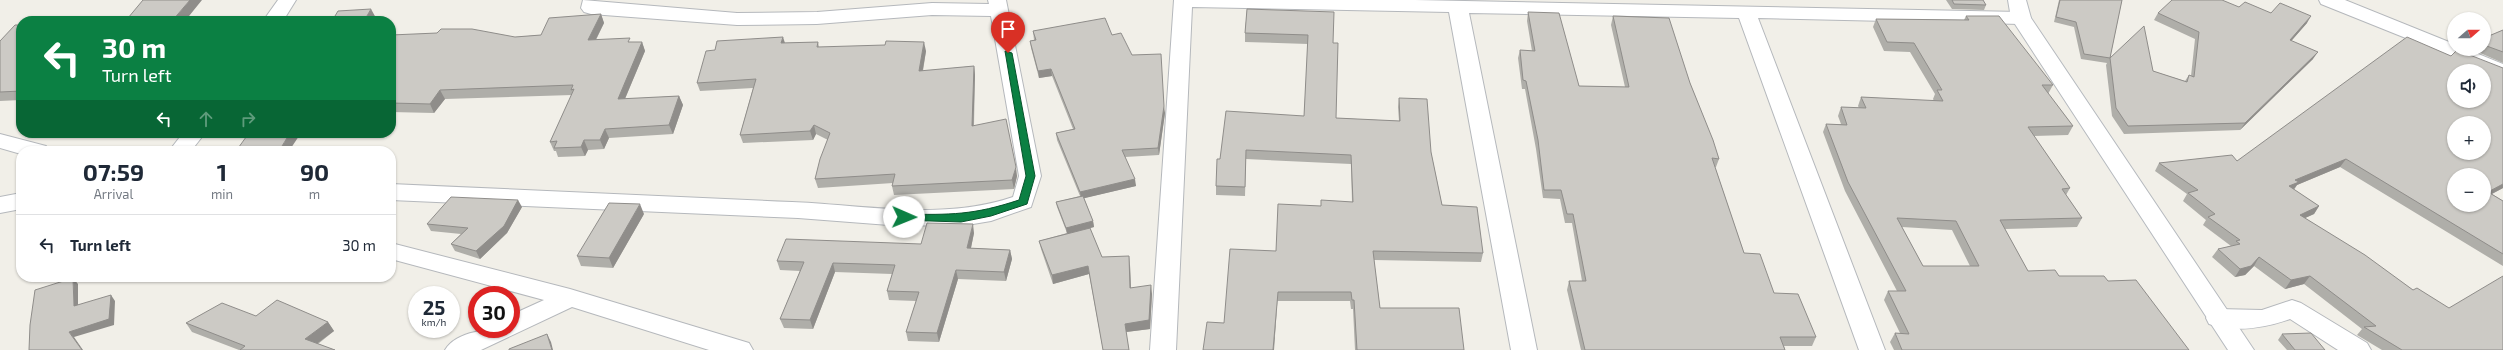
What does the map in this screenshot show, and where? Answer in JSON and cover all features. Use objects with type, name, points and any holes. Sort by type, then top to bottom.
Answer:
[{"type":"street","points":[[276,16],[287,0]]},
{"type":"street","points":[[396,192],[791,210],[889,217],[961,218],[991,213],[1023,202],[1030,176],[999,5],[932,9],[870,6],[817,18],[737,19],[591,8],[592,0]]},
{"type":"street","points":[[2328,0],[2503,71]]},
{"type":"street","points":[[1163,350],[1183,1],[1747,14],[2019,9],[2218,318],[2241,350]]},
{"type":"street","points":[[1458,7],[1524,350]]},
{"type":"street","points":[[1747,14],[1872,350]]},
{"type":"street","points":[[184,146],[190,138]]},
{"type":"street","points":[[0,140],[21,146]]},
{"type":"street","points":[[0,205],[16,202]]},
{"type":"street","points":[[396,252],[570,298],[740,350]]},
{"type":"street","points":[[520,322],[570,298]]},
{"type":"street","points":[[2218,318],[2263,319],[2292,309],[2358,350]]},
{"type":"street","points":[[458,350],[484,338]]},
{"type":"building","points":[[143,0],[190,0],[176,16],[130,16]]},
{"type":"building","points":[[1952,0],[1983,0],[1986,5],[1954,4]]},
{"type":"building","points":[[2060,0],[2122,0],[2110,58],[2084,54],[2076,22],[2056,17]]},
{"type":"building","points":[[2172,0],[2222,0],[2239,7],[2245,2],[2271,13],[2280,3],[2311,16],[2290,40],[2318,52],[2245,123],[2128,126],[2116,108],[2110,58],[2144,26],[2153,71],[2187,82],[2189,75],[2194,77],[2199,32],[2158,13]]},
{"type":"building","points":[[371,9],[367,16],[335,16],[338,11]]},
{"type":"building","points":[[1247,9],[1334,12],[1333,43],[1338,43],[1336,118],[1400,121],[1399,98],[1427,99],[1431,152],[1442,205],[1477,207],[1483,253],[1373,251],[1380,308],[1459,308],[1464,350],[1357,350],[1354,300],[1352,300],[1351,292],[1278,292],[1273,350],[1203,350],[1207,322],[1224,323],[1230,249],[1276,251],[1278,204],[1321,206],[1321,200],[1353,202],[1351,155],[1246,150],[1245,187],[1216,186],[1217,159],[1220,159],[1226,111],[1304,116],[1308,35],[1245,33]]},
{"type":"building","points":[[1528,12],[1559,13],[1579,86],[1629,87],[1613,16],[1669,18],[1690,83],[1713,140],[1719,159],[1712,158],[1744,253],[1760,254],[1774,293],[1798,294],[1816,337],[1780,337],[1785,350],[1585,350],[1569,281],[1586,281],[1573,214],[1567,214],[1561,190],[1544,190],[1538,140],[1526,81],[1523,80],[1520,50],[1535,51]]},
{"type":"building","points":[[601,14],[588,40],[630,38],[628,42],[642,42],[618,99],[679,96],[669,125],[605,129],[600,140],[584,140],[581,147],[554,148],[557,141],[550,142],[574,89],[571,90],[573,85],[440,90],[430,104],[396,103],[396,35],[437,33],[441,29],[472,29],[515,37],[541,35],[549,18]]},
{"type":"building","points":[[1966,16],[1999,16],[2053,85],[2042,85],[2073,126],[2028,127],[2070,188],[2062,189],[2082,218],[2000,220],[2028,271],[2055,270],[2059,276],[2104,276],[2108,281],[2136,280],[2189,350],[1902,350],[1895,333],[1909,334],[1888,291],[1906,291],[1848,182],[1826,124],[1847,125],[1841,107],[1866,108],[1861,97],[1943,101],[1937,90],[1942,90],[1914,43],[1887,42],[1876,19],[1969,20]],"holes":[[[1897,218],[1956,221],[1979,266],[1923,266]]]},
{"type":"building","points":[[1105,18],[1112,35],[1121,33],[1132,55],[1161,54],[1164,106],[1158,148],[1122,150],[1135,179],[1080,192],[1056,133],[1075,129],[1051,69],[1038,71],[1030,41],[1036,40],[1033,31]]},
{"type":"building","points":[[16,25],[16,91],[0,92],[0,41]]},
{"type":"building","points":[[2503,30],[2503,52],[2491,48],[2491,35]]},
{"type":"building","points":[[783,37],[781,43],[818,42],[817,47],[885,45],[886,41],[924,42],[919,71],[974,66],[972,126],[1006,119],[1016,167],[1012,180],[892,186],[895,174],[815,179],[820,159],[830,133],[814,125],[810,131],[740,135],[756,79],[697,83],[706,51],[715,50],[717,41]]},
{"type":"building","points":[[2407,37],[2447,54],[2447,56],[2472,56],[2503,68],[2503,184],[2491,190],[2491,168],[2447,168],[2447,212],[2491,212],[2491,194],[2503,201],[2503,254],[2346,159],[2295,180],[2299,182],[2289,186],[2319,206],[2300,215],[2365,255],[2413,290],[2417,288],[2449,308],[2503,276],[2503,350],[2402,350],[2364,327],[2376,326],[2310,276],[2291,280],[2259,257],[2251,266],[2240,269],[2218,249],[2240,244],[2236,241],[2240,240],[2208,217],[2215,214],[2188,193],[2198,190],[2159,163],[2232,155],[2237,161]]},
{"type":"building","points":[[245,138],[287,138],[282,146],[240,146]]},
{"type":"building","points":[[1083,196],[1093,221],[1066,228],[1056,202]]},
{"type":"building","points":[[451,197],[518,200],[504,226],[476,251],[451,244],[468,228],[427,224]]},
{"type":"building","points":[[609,203],[640,204],[609,258],[577,256]]},
{"type":"building","points":[[927,223],[973,224],[967,248],[1010,250],[1004,272],[956,270],[937,333],[906,332],[919,292],[887,291],[895,265],[833,263],[810,320],[780,319],[804,262],[777,261],[786,239],[921,244]]},
{"type":"building","points":[[1090,228],[1102,257],[1129,256],[1130,288],[1151,285],[1149,320],[1125,324],[1129,350],[1103,350],[1088,266],[1052,275],[1039,241]]},
{"type":"building","points":[[60,282],[73,282],[74,306],[111,295],[109,319],[69,332],[82,350],[29,350],[30,325],[35,290]]},
{"type":"building","points":[[277,300],[328,322],[305,339],[335,350],[240,350],[245,346],[186,323],[222,303],[256,316]]},
{"type":"building","points":[[2311,333],[2325,350],[2295,350],[2282,334]]},
{"type":"building","points":[[547,334],[552,350],[509,350],[509,349]]},
{"type":"route","points":[[904,217],[961,218],[991,213],[1023,202],[1030,176],[1008,53]]}]
